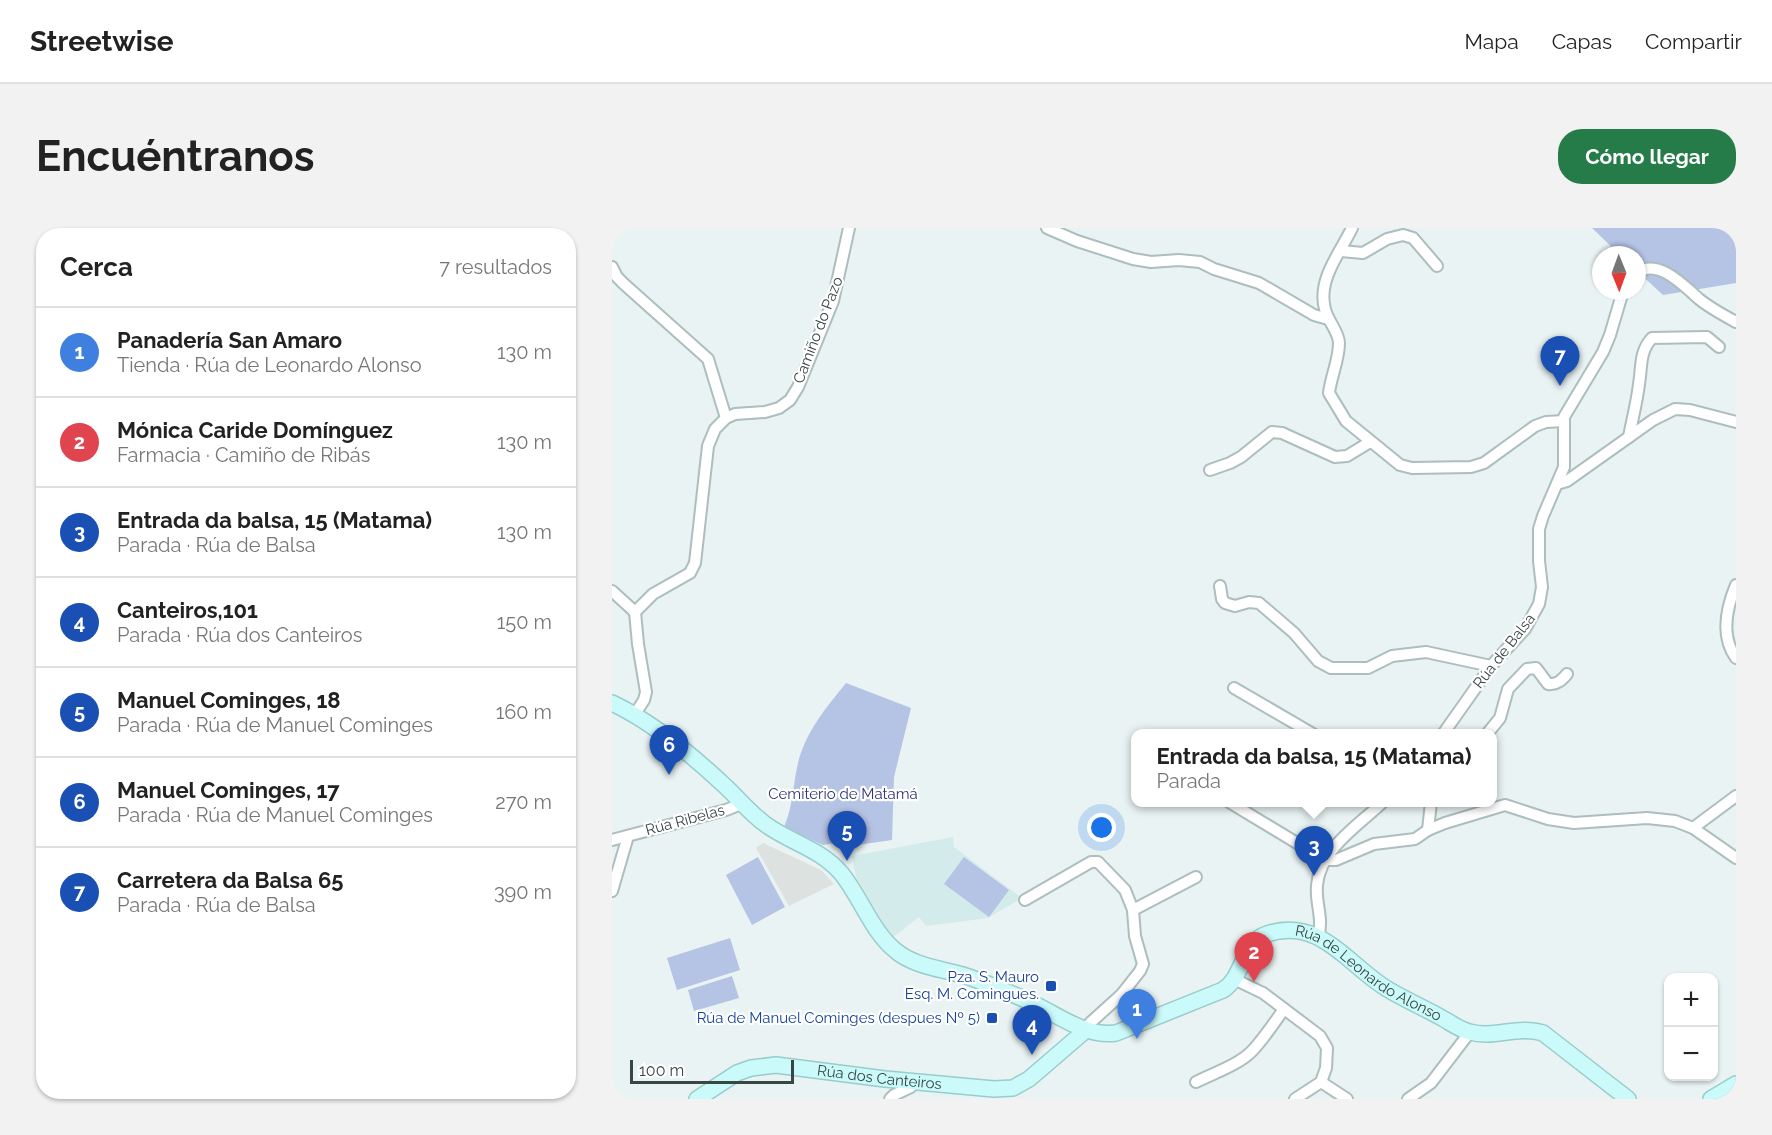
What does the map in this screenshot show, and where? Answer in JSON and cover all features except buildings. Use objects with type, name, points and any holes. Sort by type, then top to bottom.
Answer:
[{"type":"street","name":"Camiño do Pazo","points":[[726,418],[735,414],[765,412],[779,408],[790,400],[798,387],[833,301],[849,228]]},
{"type":"street","points":[[1047,228],[1086,244],[1133,259],[1200,262],[1214,269],[1258,283],[1314,315],[1328,319]]},
{"type":"street","points":[[1352,228],[1328,274],[1323,292],[1324,307],[1339,340],[1329,393],[1346,421],[1400,465],[1412,468],[1471,467],[1484,463],[1535,426],[1546,422],[1564,421]]},
{"type":"street","points":[[1341,251],[1363,253],[1387,239],[1403,235],[1413,238],[1437,266]]},
{"type":"street","points":[[612,267],[624,284],[708,359],[726,418],[715,429],[708,446],[695,563],[690,573],[653,594],[635,612]]},
{"type":"street","points":[[1646,269],[1651,268],[1674,277],[1715,311],[1736,322]]},
{"type":"street","name":"Rúa de Balsa","points":[[1447,729],[1491,666],[1525,629],[1539,604],[1542,587],[1539,529],[1566,459],[1564,421],[1566,412],[1603,352],[1620,300]]},
{"type":"street","points":[[1629,437],[1640,383],[1641,357],[1644,348],[1652,338],[1695,336],[1707,338],[1719,347]]},
{"type":"street","points":[[1557,484],[1567,481],[1659,416],[1675,409],[1690,410],[1736,422]]},
{"type":"street","points":[[1210,470],[1241,457],[1272,432],[1282,433],[1335,457],[1347,456],[1370,442]]},
{"type":"street","points":[[1736,585],[1725,618],[1726,635],[1736,658]]},
{"type":"street","points":[[1220,586],[1225,603],[1235,606],[1249,602],[1259,603],[1294,633],[1318,662],[1331,668],[1368,668],[1392,656],[1426,652],[1491,666]]},
{"type":"street","points":[[612,591],[635,612],[646,692],[635,714]]},
{"type":"street","points":[[1491,729],[1500,718],[1508,689],[1527,669],[1536,668],[1548,684],[1552,685],[1562,680],[1567,674]]},
{"type":"street","points":[[1234,688],[1304,729]]},
{"type":"street","points":[[612,702],[647,721],[709,771],[741,804],[777,832],[826,858],[842,873],[878,930],[898,953],[1001,990],[1086,1030],[1089,1023],[1121,995],[1143,964],[1133,910],[1125,890],[1098,862],[1091,862],[1025,900]]},
{"type":"street","points":[[1693,828],[1736,796]]},
{"type":"street","name":"Rúa Ribelas","points":[[612,840],[741,804]]},
{"type":"street","points":[[1237,807],[1325,860],[1336,860],[1365,847],[1415,839],[1428,830],[1445,823],[1505,805],[1548,819],[1574,823],[1647,818],[1675,821],[1693,828],[1736,858]]},
{"type":"street","points":[[1318,937],[1320,924],[1316,896],[1317,883],[1325,860],[1341,839],[1377,807]]},
{"type":"street","points":[[1428,830],[1430,807]]},
{"type":"street","name":"Rúa Ribelas","points":[[612,891],[628,836]]},
{"type":"street","points":[[1133,910],[1196,877]]},
{"type":"street","name":"Rúa de Leonardo Alonso","points":[[1086,1030],[1104,1034],[1116,1032],[1223,990],[1234,979],[1257,939],[1278,931],[1290,931],[1318,937],[1329,942],[1380,985],[1470,1032],[1531,1030],[1543,1033],[1628,1099]]},
{"type":"street","points":[[1234,979],[1260,991],[1320,1036],[1327,1048],[1326,1068],[1321,1082],[1295,1099]]},
{"type":"street","points":[[1196,1082],[1241,1059],[1253,1050],[1271,1030],[1284,1009]]},
{"type":"street","name":"Rúa dos Canteiros","points":[[697,1099],[737,1073],[765,1066],[788,1066],[912,1081],[993,1094],[1020,1085],[1086,1030]]},
{"type":"street","points":[[1408,1099],[1427,1093],[1470,1032]]},
{"type":"street","points":[[890,1099],[911,1087],[912,1081]]},
{"type":"street","points":[[1321,1082],[1347,1099]]},
{"type":"street","points":[[1711,1099],[1736,1084]]},
{"type":"shaded area","points":[[953,837],[954,847],[1022,898],[988,918],[926,926],[919,917],[892,938],[856,877],[852,856]]},
{"type":"shaded area","points":[[763,843],[821,870],[834,884],[789,906],[756,848]]},
{"type":"green space","points":[[1592,228],[1736,228],[1736,283],[1663,295],[1646,279],[1646,246],[1611,246]]},
{"type":"green space","name":"Cemiterio de Matamá","points":[[846,683],[911,708],[894,777],[892,840],[843,847],[836,843],[823,845],[784,827],[798,763],[806,741],[818,720]]},
{"type":"green space","points":[[758,857],[785,907],[752,925],[726,875]]},
{"type":"green space","points":[[964,857],[1009,890],[989,917],[944,884]]},
{"type":"green space","points":[[730,938],[740,970],[677,990],[667,958]]},
{"type":"green space","points":[[732,976],[739,998],[694,1011],[688,990]]},
{"type":"place","name":"Carretera da Balsa 65","points":[[1560,386]]},
{"type":"place","name":"Manuel Cominges, 17","points":[[669,775]]},
{"type":"place","name":"Manuel Cominges, 18","points":[[847,861]]},
{"type":"place","name":"Entrada da balsa, 15 (Matama)","points":[[1314,876]]},
{"type":"place","name":"Mónica Caride Domínguez","points":[[1254,982]]},
{"type":"place","name":"Pza. S. Mauro Esq. M. Comingues.","points":[[1051,986]]},
{"type":"place","name":"Rúa de Manuel Cominges (despues Nº 5)","points":[[992,1018]]},
{"type":"place","name":"Panadería San Amaro","points":[[1137,1039]]},
{"type":"place","name":"Canteiros,101","points":[[1032,1055]]}]
